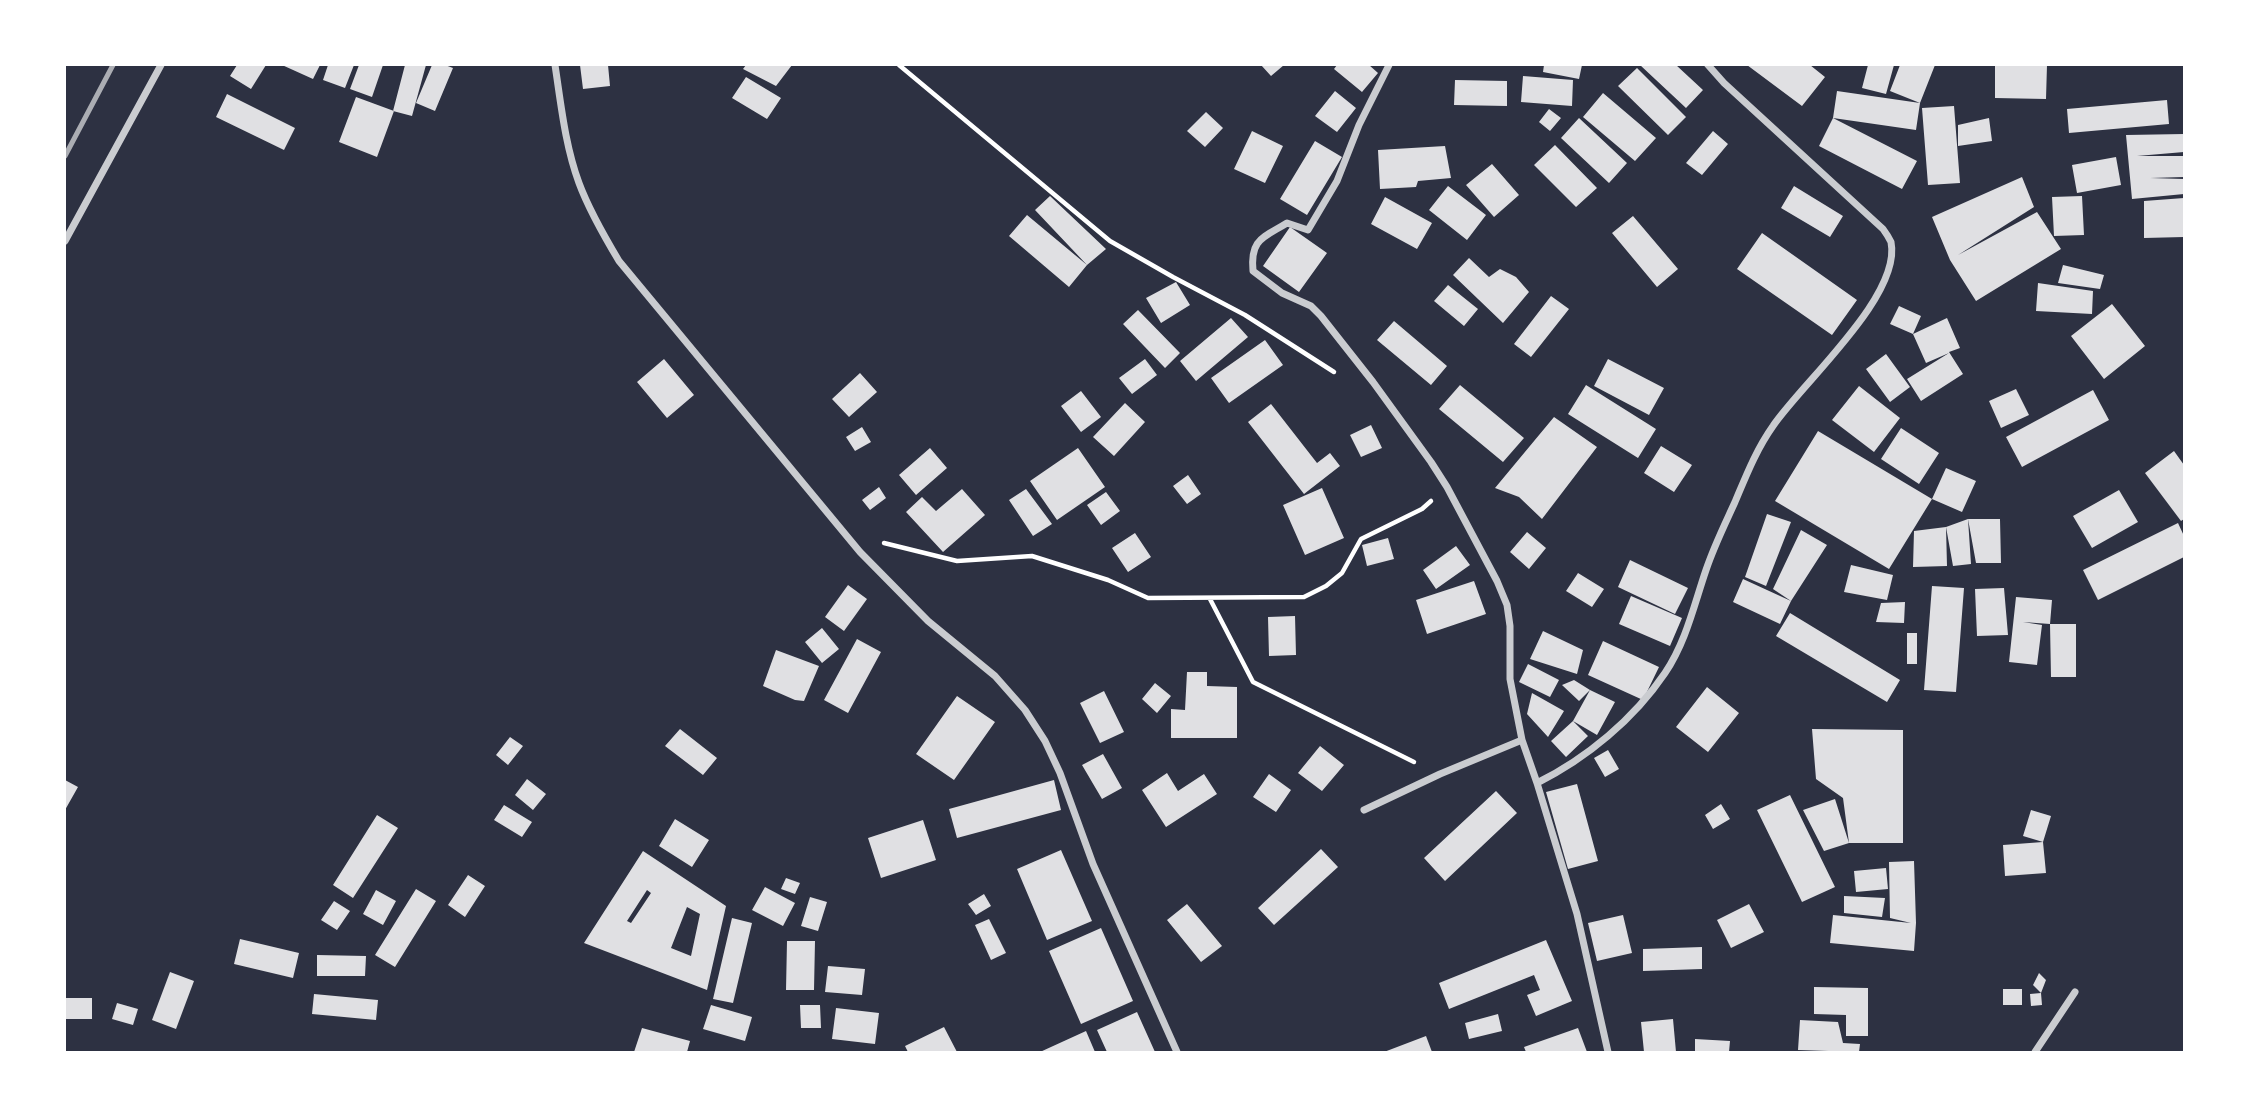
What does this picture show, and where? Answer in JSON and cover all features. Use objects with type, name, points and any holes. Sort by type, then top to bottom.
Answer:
[{"type":"street","points":[[65,241],[160,65]]},
{"type":"street","points":[[555,65],[568,143],[579,183],[600,230],[619,261],[890,584],[928,621],[995,676],[1025,710],[1045,741],[1073,804],[1093,864],[1177,1052]]},
{"type":"street","points":[[1389,65],[1359,125],[1337,181],[1308,230],[1287,223],[1259,240],[1252,254],[1253,271],[1282,293],[1311,306],[1373,382],[1447,487],[1497,581],[1507,605],[1511,644],[1510,679],[1522,740],[1577,914],[1608,1052]]},
{"type":"street","points":[[1537,783],[1556,774],[1590,750],[1642,704],[1666,672],[1688,625],[1707,566],[1752,459],[1779,417],[1856,327],[1885,279],[1891,256],[1890,241],[1868,213],[1724,83],[1708,65]]},
{"type":"street","points":[[1364,810],[1440,774],[1522,740]]},
{"type":"street","points":[[2035,1052],[2075,992]]},
{"type":"path","points":[[899,65],[1110,241],[1245,315],[1339,375],[1373,382]]},
{"type":"path","points":[[846,534],[957,561],[1032,556],[1108,580],[1148,598],[1304,597],[1326,586],[1342,573],[1361,539],[1422,509],[1447,487]]},
{"type":"path","points":[[1210,599],[1253,682],[1440,774]]},
{"type":"building","points":[[237,65],[266,65],[251,89],[230,76]]},
{"type":"building","points":[[282,65],[320,65],[313,79]]},
{"type":"building","points":[[328,65],[354,65],[345,88],[323,80]]},
{"type":"building","points":[[359,65],[383,65],[372,97],[350,89]]},
{"type":"building","points":[[405,65],[426,65],[412,116],[393,111]]},
{"type":"building","points":[[432,65],[453,68],[435,111],[416,103]]},
{"type":"building","points":[[580,65],[608,65],[610,86],[583,89]]},
{"type":"building","points":[[746,65],[792,65],[776,86],[743,69]]},
{"type":"building","points":[[1261,65],[1284,65],[1271,76]]},
{"type":"building","points":[[1337,65],[1369,65],[1378,73],[1362,92],[1334,69]]},
{"type":"building","points":[[1544,65],[1582,65],[1579,79],[1543,72]]},
{"type":"building","points":[[1640,65],[1676,65],[1703,90],[1686,108]]},
{"type":"building","points":[[1747,65],[1810,65],[1825,77],[1802,106]]},
{"type":"building","points":[[1868,65],[1894,65],[1886,94],[1862,88]]},
{"type":"building","points":[[1900,65],[1935,65],[1920,103],[1890,91]]},
{"type":"building","points":[[1995,65],[2047,65],[2046,99],[1995,98]]},
{"type":"building","points":[[1637,68],[1686,117],[1668,135],[1618,86]]},
{"type":"building","points":[[1523,76],[1573,80],[1572,106],[1521,102]]},
{"type":"building","points":[[746,77],[781,98],[767,119],[732,98]]},
{"type":"building","points":[[1455,80],[1507,81],[1507,106],[1454,105]]},
{"type":"building","points":[[1335,91],[1356,108],[1337,132],[1315,116]]},
{"type":"building","points":[[1837,91],[1920,103],[1916,130],[1833,118]]},
{"type":"building","points":[[1603,93],[1656,138],[1635,161],[1583,117]]},
{"type":"building","points":[[227,94],[295,128],[284,150],[216,117]]},
{"type":"building","points":[[356,97],[394,111],[377,157],[339,142]]},
{"type":"building","points":[[2167,100],[2169,124],[2069,133],[2067,109]]},
{"type":"building","points":[[1954,106],[1960,183],[1928,185],[1922,108]]},
{"type":"building","points":[[1549,109],[1561,118],[1550,131],[1539,122]]},
{"type":"building","points":[[1206,112],[1223,128],[1205,147],[1187,131]]},
{"type":"building","points":[[1579,118],[1627,163],[1609,183],[1561,138]]},
{"type":"building","points":[[1833,118],[1917,161],[1902,189],[1819,146]]},
{"type":"building","points":[[1989,118],[1992,141],[1958,146],[1958,125]]},
{"type":"building","points":[[1252,131],[1283,146],[1265,183],[1234,169]]},
{"type":"building","points":[[1713,131],[1728,144],[1702,175],[1686,163]]},
{"type":"building","points":[[2184,134],[2184,152],[2137,156],[2184,156],[2184,177],[2150,178],[2184,179],[2184,194],[2132,199],[2126,135]]},
{"type":"building","points":[[1315,141],[1342,157],[1307,215],[1280,199]]},
{"type":"building","points":[[1555,145],[1597,188],[1576,207],[1534,165]]},
{"type":"building","points":[[1445,146],[1451,178],[1418,181],[1416,187],[1380,189],[1378,150]]},
{"type":"building","points":[[2116,157],[2121,185],[2077,193],[2072,165]]},
{"type":"building","points":[[1492,164],[1519,195],[1494,217],[1466,185]]},
{"type":"building","points":[[2022,177],[2034,207],[1958,255],[2037,212],[2061,249],[1976,301],[1950,260],[1932,217]]},
{"type":"building","points":[[1448,186],[1486,215],[1467,240],[1429,210]]},
{"type":"building","points":[[1794,186],[1843,216],[1830,237],[1781,208]]},
{"type":"building","points":[[1050,196],[1106,249],[1087,265],[1035,210]]},
{"type":"building","points":[[2082,196],[2084,235],[2054,236],[2052,197]]},
{"type":"building","points":[[1385,197],[1432,223],[1417,249],[1371,224]]},
{"type":"building","points":[[2184,198],[2184,237],[2144,238],[2144,201]]},
{"type":"building","points":[[1027,215],[1087,265],[1069,287],[1009,236]]},
{"type":"building","points":[[1633,216],[1678,269],[1657,287],[1612,233]]},
{"type":"building","points":[[1290,227],[1327,253],[1299,292],[1263,266]]},
{"type":"building","points":[[1762,233],[1857,300],[1832,335],[1737,269]]},
{"type":"building","points":[[1469,258],[1489,277],[1500,269],[1516,277],[1529,292],[1503,323],[1453,275]]},
{"type":"building","points":[[2063,265],[2104,275],[2100,289],[2058,283]]},
{"type":"building","points":[[1176,282],[1190,305],[1161,323],[1146,298]]},
{"type":"building","points":[[2038,283],[2093,291],[2092,314],[2036,311]]},
{"type":"building","points":[[1448,285],[1478,309],[1464,326],[1434,301]]},
{"type":"building","points":[[1551,296],[1569,309],[1531,357],[1514,344]]},
{"type":"building","points":[[2112,304],[2145,346],[2104,379],[2071,336]]},
{"type":"building","points":[[1899,306],[1921,316],[1913,334],[1890,324]]},
{"type":"building","points":[[1138,310],[1180,353],[1165,368],[1123,324]]},
{"type":"building","points":[[1231,318],[1248,337],[1196,381],[1180,361]]},
{"type":"building","points":[[1947,318],[1960,348],[1949,352],[1963,374],[1921,401],[1907,379],[1949,353],[1926,363],[1913,334]]},
{"type":"building","points":[[1394,321],[1447,366],[1431,385],[1377,340]]},
{"type":"building","points":[[1265,340],[1283,365],[1229,403],[1211,378]]},
{"type":"building","points":[[1886,354],[1910,387],[1890,402],[1866,369]]},
{"type":"building","points":[[664,359],[694,395],[667,418],[637,382]]},
{"type":"building","points":[[1145,359],[1157,375],[1132,394],[1119,378]]},
{"type":"building","points":[[1608,359],[1664,388],[1649,415],[1594,386]]},
{"type":"building","points":[[860,373],[877,392],[849,417],[832,399]]},
{"type":"building","points":[[1460,385],[1524,438],[1503,462],[1439,409]]},
{"type":"building","points":[[1586,385],[1656,429],[1638,458],[1568,414]]},
{"type":"building","points":[[1859,386],[1900,418],[1874,452],[1832,420]]},
{"type":"building","points":[[2016,389],[2029,415],[2001,428],[1989,401]]},
{"type":"building","points":[[2093,390],[2109,420],[2022,467],[2006,437]]},
{"type":"building","points":[[1081,391],[1101,417],[1081,432],[1061,406]]},
{"type":"building","points":[[1125,403],[1145,422],[1114,456],[1093,437]]},
{"type":"building","points":[[1271,404],[1317,463],[1330,453],[1340,466],[1304,494],[1248,422]]},
{"type":"building","points":[[1554,417],[1597,447],[1542,519],[1519,497],[1495,488]]},
{"type":"building","points":[[1371,425],[1382,448],[1361,457],[1350,435]]},
{"type":"building","points":[[862,427],[871,442],[855,451],[846,437]]},
{"type":"building","points":[[1901,428],[1939,453],[1919,484],[1881,459]]},
{"type":"building","points":[[1818,431],[1932,499],[1889,569],[1775,501]]},
{"type":"building","points":[[1661,446],[1692,465],[1674,492],[1644,473]]},
{"type":"building","points":[[930,448],[947,468],[916,495],[899,475]]},
{"type":"building","points":[[1078,448],[1105,487],[1057,520],[1030,481]]},
{"type":"building","points":[[2174,451],[2184,465],[2184,519],[2181,521],[2145,473]]},
{"type":"building","points":[[1946,468],[1976,481],[1962,512],[1932,499]]},
{"type":"building","points":[[1188,475],[1201,494],[1187,504],[1173,486]]},
{"type":"building","points":[[879,487],[886,498],[870,510],[862,500]]},
{"type":"building","points":[[1322,488],[1344,538],[1305,555],[1283,505]]},
{"type":"building","points":[[962,489],[985,515],[943,552],[906,512],[922,497],[936,511]]},
{"type":"building","points":[[1026,489],[1052,524],[1033,536],[1009,500]]},
{"type":"building","points":[[2119,490],[2138,522],[2092,548],[2073,516]]},
{"type":"building","points":[[1106,492],[1120,511],[1101,525],[1087,505]]},
{"type":"building","points":[[1767,514],[1791,522],[1766,586],[1745,577]]},
{"type":"building","points":[[1968,519],[2000,519],[2001,563],[1976,563]]},
{"type":"building","points":[[1968,519],[1971,564],[1953,566],[1946,527]]},
{"type":"building","points":[[2178,523],[2184,536],[2184,557],[2098,600],[2083,570]]},
{"type":"building","points":[[1946,527],[1947,566],[1913,567],[1914,531]]},
{"type":"building","points":[[1801,530],[1827,545],[1791,601],[1773,589]]},
{"type":"building","points":[[1527,532],[1546,548],[1529,569],[1510,552]]},
{"type":"building","points":[[1135,533],[1151,557],[1128,572],[1112,548]]},
{"type":"building","points":[[1388,538],[1394,559],[1367,566],[1362,545]]},
{"type":"building","points":[[1456,546],[1470,565],[1436,589],[1423,570]]},
{"type":"building","points":[[1630,560],[1688,588],[1675,614],[1618,587]]},
{"type":"building","points":[[1851,565],[1893,575],[1887,600],[1844,592]]},
{"type":"building","points":[[1578,573],[1604,589],[1592,607],[1566,591]]},
{"type":"building","points":[[1743,579],[1791,601],[1780,624],[1733,602]]},
{"type":"building","points":[[1474,581],[1486,614],[1427,634],[1416,600]]},
{"type":"building","points":[[848,585],[867,599],[844,631],[825,617]]},
{"type":"building","points":[[1932,586],[1964,588],[1956,692],[1924,690]]},
{"type":"building","points":[[2004,588],[2008,635],[1977,636],[1975,589]]},
{"type":"building","points":[[1631,596],[1682,618],[1670,646],[1619,624]]},
{"type":"building","points":[[2016,597],[2052,600],[2050,624],[2023,622],[2042,625],[2037,665],[2009,662]]},
{"type":"building","points":[[1905,602],[1904,623],[1876,622],[1881,603]]},
{"type":"building","points":[[1790,613],[1900,680],[1887,702],[1776,636]]},
{"type":"building","points":[[1295,616],[1296,655],[1269,656],[1268,617]]},
{"type":"building","points":[[2050,624],[2076,624],[2076,677],[2051,677]]},
{"type":"building","points":[[822,628],[839,649],[822,663],[805,642]]},
{"type":"building","points":[[1543,631],[1583,650],[1577,674],[1530,659]]},
{"type":"building","points":[[1907,633],[1917,633],[1917,664],[1907,664]]},
{"type":"building","points":[[857,639],[881,652],[848,713],[824,700]]},
{"type":"building","points":[[1603,641],[1659,667],[1643,700],[1588,675]]},
{"type":"building","points":[[776,650],[819,666],[804,701],[795,700],[763,686]]},
{"type":"building","points":[[1528,664],[1559,680],[1550,697],[1519,682]]},
{"type":"building","points":[[1187,672],[1207,672],[1207,686],[1237,687],[1237,738],[1171,738],[1171,709],[1185,710]]},
{"type":"building","points":[[1574,680],[1590,690],[1579,701],[1562,685]]},
{"type":"building","points":[[1155,683],[1171,696],[1157,713],[1142,699]]},
{"type":"building","points":[[1707,687],[1739,713],[1708,752],[1676,727]]},
{"type":"building","points":[[1590,690],[1615,702],[1597,735],[1573,721]]},
{"type":"building","points":[[1104,691],[1124,732],[1100,743],[1080,703]]},
{"type":"building","points":[[1532,693],[1564,711],[1548,737],[1527,714]]},
{"type":"building","points":[[957,696],[995,722],[954,780],[916,754]]},
{"type":"building","points":[[1573,721],[1588,736],[1566,757],[1551,741]]},
{"type":"building","points":[[680,729],[717,758],[703,775],[665,746]]},
{"type":"building","points":[[1812,729],[1903,730],[1903,843],[1849,843],[1843,798],[1816,779]]},
{"type":"building","points":[[510,737],[523,746],[508,765],[496,755]]},
{"type":"building","points":[[1320,746],[1344,765],[1322,791],[1298,773]]},
{"type":"building","points":[[1608,750],[1619,769],[1605,777],[1594,758]]},
{"type":"building","points":[[1103,754],[1122,788],[1102,799],[1082,765]]},
{"type":"building","points":[[1167,773],[1178,791],[1204,774],[1217,794],[1166,827],[1142,790]]},
{"type":"building","points":[[1269,774],[1291,790],[1276,812],[1253,797]]},
{"type":"building","points":[[527,779],[546,794],[533,810],[515,795]]},
{"type":"building","points":[[65,780],[78,787],[65,810]]},
{"type":"building","points":[[1054,780],[1061,810],[957,838],[949,809]]},
{"type":"building","points":[[1577,784],[1598,861],[1568,869],[1546,792]]},
{"type":"building","points":[[1496,791],[1517,813],[1445,881],[1424,858]]},
{"type":"building","points":[[1790,795],[1835,887],[1802,902],[1757,810]]},
{"type":"building","points":[[1835,799],[1849,843],[1824,851],[1803,810]]},
{"type":"building","points":[[1721,804],[1730,819],[1713,829],[1705,815]]},
{"type":"building","points":[[504,805],[532,822],[522,837],[494,820]]},
{"type":"building","points":[[2031,810],[2051,816],[2043,842],[2023,836]]},
{"type":"building","points":[[377,815],[398,828],[353,898],[333,885]]},
{"type":"building","points":[[675,819],[709,840],[692,867],[659,846]]},
{"type":"building","points":[[923,820],[936,860],[881,878],[868,838]]},
{"type":"building","points":[[2043,842],[2046,873],[2005,876],[2003,845]]},
{"type":"building","points":[[1321,849],[1338,867],[1274,925],[1258,908]]},
{"type":"building","points":[[1061,850],[1092,921],[1047,940],[1017,869]]},
{"type":"building","points":[[643,851],[726,906],[707,990],[584,943]],"holes":[[[647,890],[651,893],[631,923],[627,921]],[[687,907],[700,914],[691,956],[671,948]]]},
{"type":"building","points":[[1914,861],[1914,951],[1830,943],[1833,915],[1911,923],[1890,918],[1889,862]]},
{"type":"building","points":[[1886,868],[1888,889],[1856,892],[1854,871]]},
{"type":"building","points":[[468,875],[485,886],[465,917],[448,905]]},
{"type":"building","points":[[786,878],[800,883],[795,894],[781,889]]},
{"type":"building","points":[[765,887],[795,903],[783,926],[752,910]]},
{"type":"building","points":[[416,889],[436,901],[395,967],[375,955]]},
{"type":"building","points":[[376,890],[396,901],[383,925],[363,914]]},
{"type":"building","points":[[984,894],[991,906],[976,915],[968,904]]},
{"type":"building","points":[[1844,896],[1885,898],[1882,917],[1844,913]]},
{"type":"building","points":[[810,897],[827,902],[818,931],[801,926]]},
{"type":"building","points":[[334,901],[350,911],[337,930],[321,920]]},
{"type":"building","points":[[1187,904],[1222,946],[1201,962],[1167,920]]},
{"type":"building","points":[[1749,904],[1764,932],[1731,948],[1717,920]]},
{"type":"building","points":[[1623,915],[1632,953],[1597,961],[1588,923]]},
{"type":"building","points":[[732,918],[752,923],[733,1003],[713,999]]},
{"type":"building","points":[[989,919],[1006,953],[991,960],[975,925]]},
{"type":"building","points":[[1101,928],[1133,1001],[1081,1024],[1049,951]]},
{"type":"building","points":[[240,939],[299,953],[293,978],[234,964]]},
{"type":"building","points":[[1546,940],[1572,1001],[1536,1016],[1527,995],[1540,990],[1534,975],[1449,1009],[1439,983]]},
{"type":"building","points":[[787,941],[815,941],[814,990],[786,990]]},
{"type":"building","points":[[1702,947],[1702,969],[1643,971],[1643,949]]},
{"type":"building","points":[[317,955],[366,956],[365,976],[317,976]]},
{"type":"building","points":[[828,966],[865,969],[862,995],[825,992]]},
{"type":"building","points":[[170,972],[194,981],[176,1029],[152,1020]]},
{"type":"building","points":[[2039,973],[2046,980],[2041,993],[2033,985]]},
{"type":"building","points":[[1814,987],[1868,988],[1868,1036],[1846,1036],[1846,1015],[1814,1014]]},
{"type":"building","points":[[2003,989],[2022,989],[2022,1005],[2003,1005]]},
{"type":"building","points":[[2041,993],[2042,1005],[2031,1006],[2030,994]]},
{"type":"building","points":[[314,994],[378,1000],[376,1020],[312,1014]]},
{"type":"building","points":[[65,998],[92,998],[92,1019],[65,1019]]},
{"type":"building","points":[[117,1003],[138,1009],[133,1025],[112,1019]]},
{"type":"building","points":[[711,1005],[752,1017],[745,1041],[703,1029]]},
{"type":"building","points":[[800,1005],[820,1005],[821,1028],[801,1028]]},
{"type":"building","points":[[836,1008],[879,1013],[875,1044],[832,1039]]},
{"type":"building","points":[[1137,1012],[1155,1052],[1107,1052],[1097,1030]]},
{"type":"building","points":[[1498,1014],[1502,1031],[1469,1039],[1465,1023]]},
{"type":"building","points":[[1673,1019],[1676,1052],[1644,1052],[1641,1022]]},
{"type":"building","points":[[1800,1020],[1838,1022],[1843,1043],[1860,1044],[1859,1052],[1798,1050]]},
{"type":"building","points":[[944,1027],[957,1052],[908,1052],[905,1046]]},
{"type":"building","points":[[642,1028],[690,1041],[687,1052],[634,1052]]},
{"type":"building","points":[[1578,1028],[1587,1052],[1526,1052],[1524,1047]]},
{"type":"building","points":[[1086,1031],[1095,1052],[1040,1052]]},
{"type":"building","points":[[1426,1036],[1432,1052],[1384,1052]]},
{"type":"building","points":[[1695,1039],[1730,1041],[1729,1052],[1695,1052]]},
{"type":"railway","points":[[65,156],[113,65]]}]
